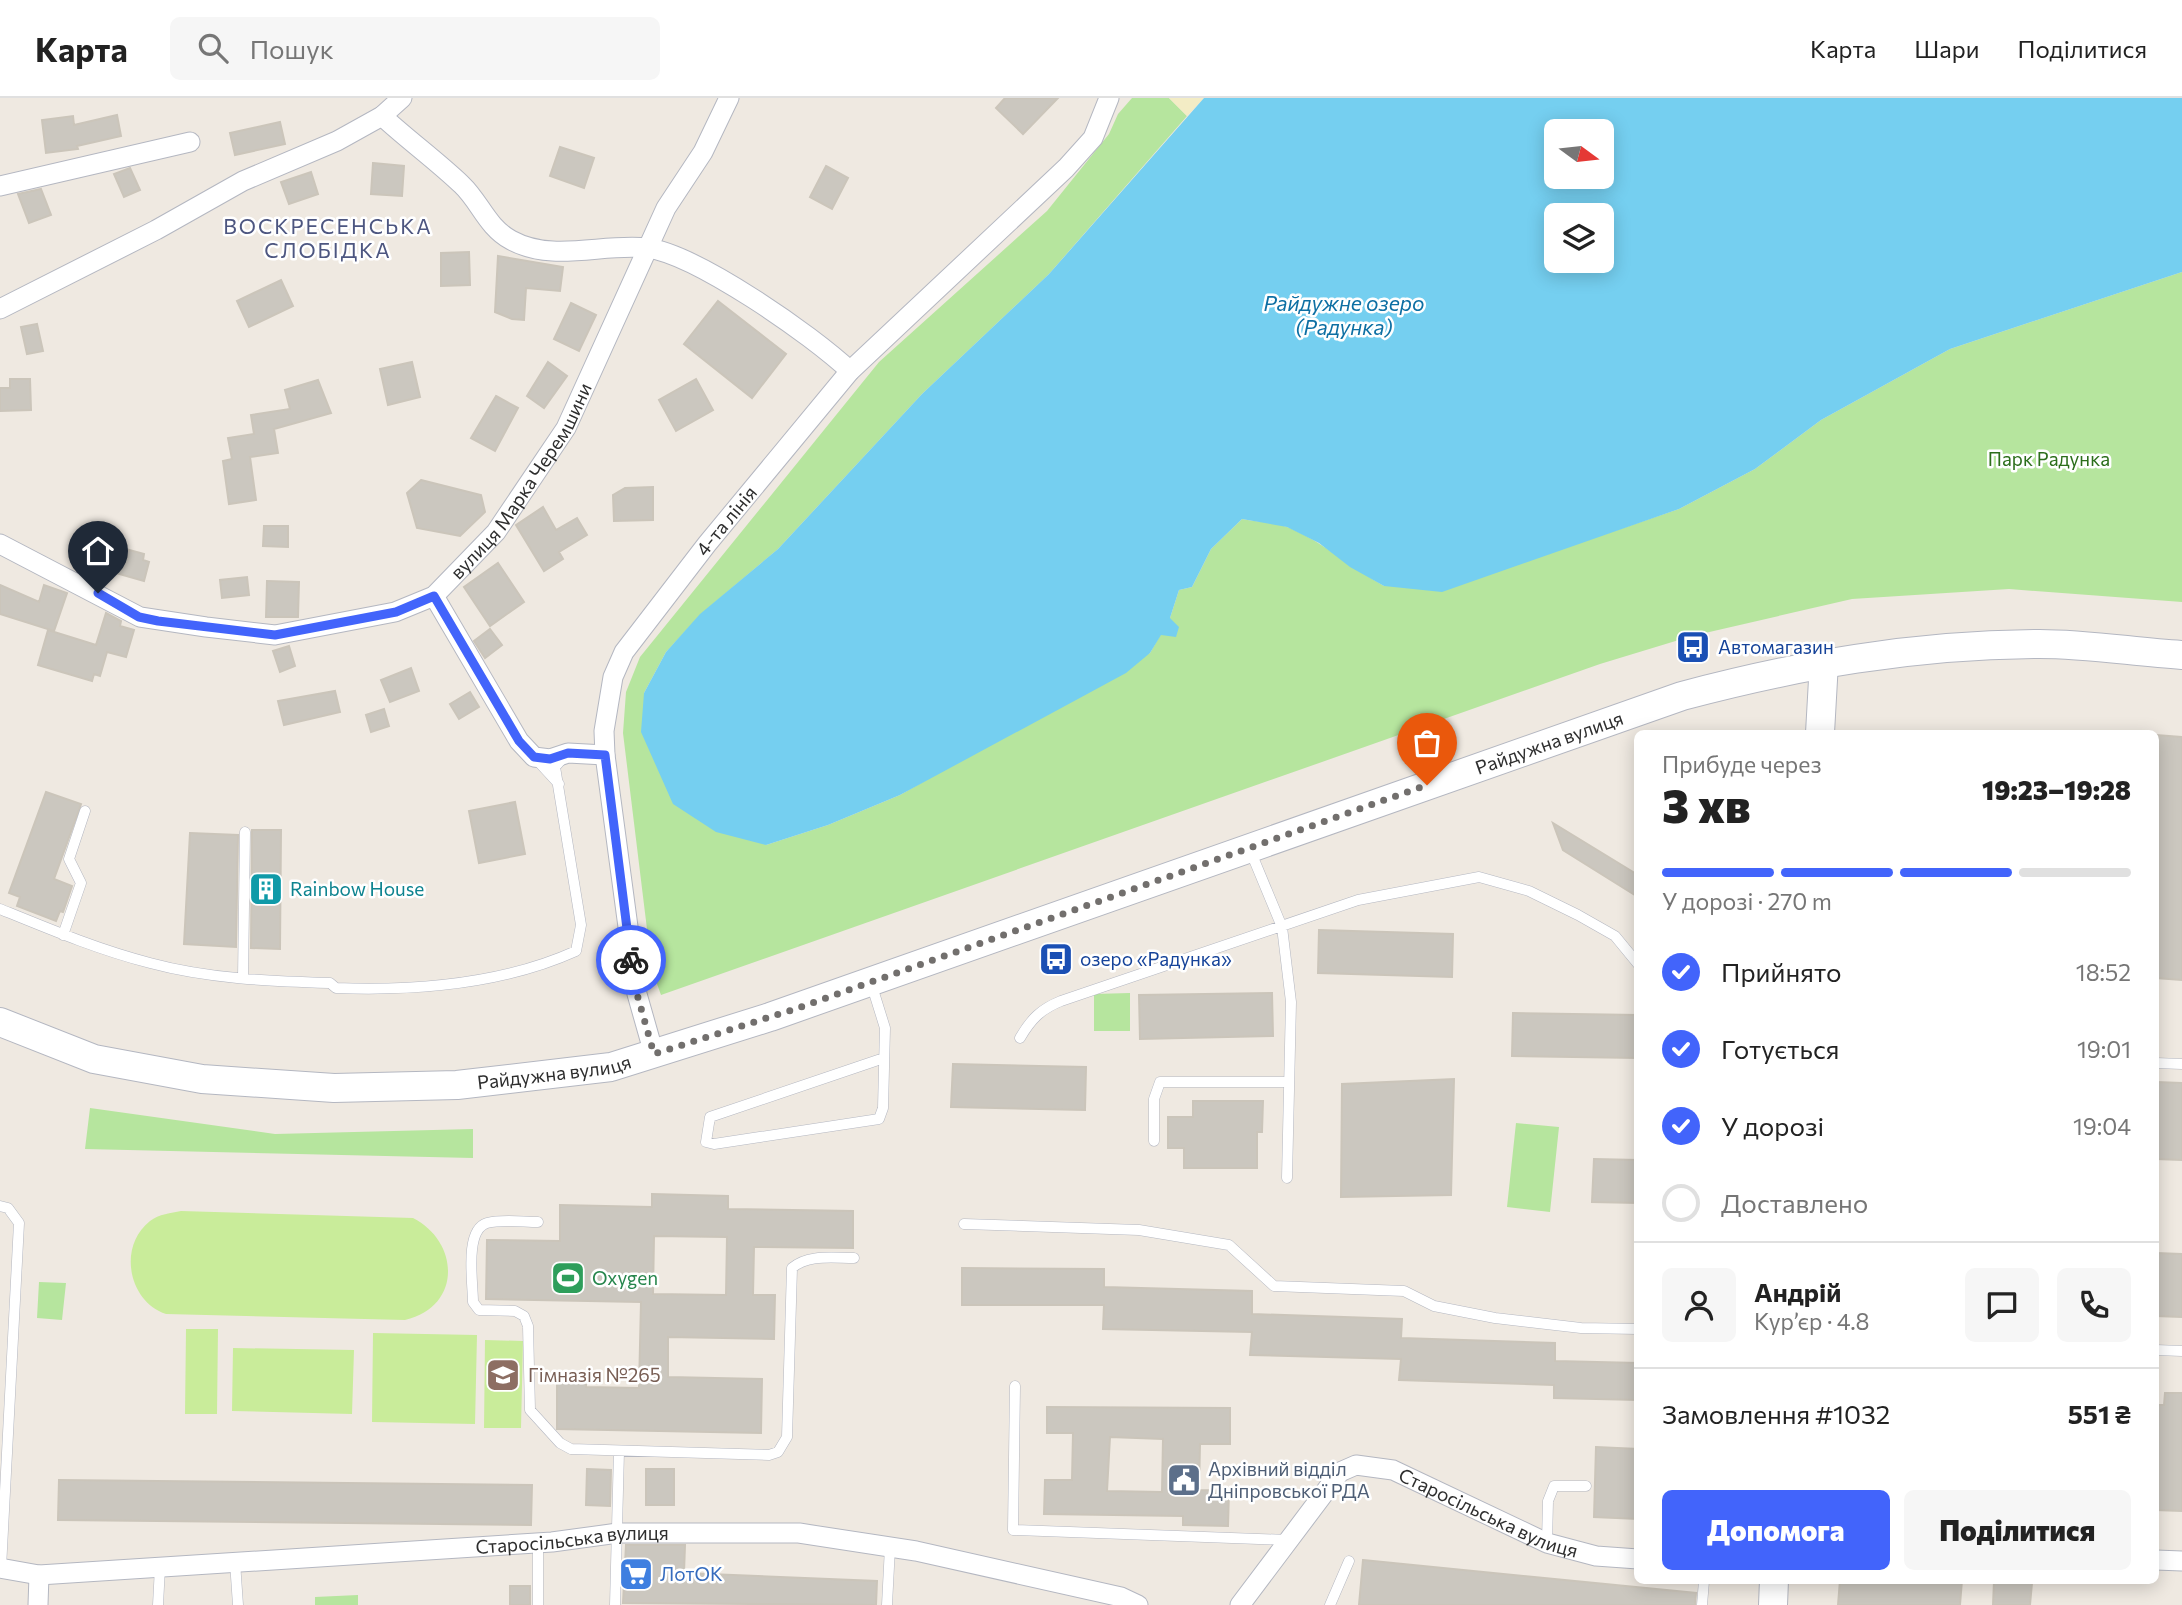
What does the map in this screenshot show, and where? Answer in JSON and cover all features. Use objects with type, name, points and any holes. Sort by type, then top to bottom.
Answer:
[{"type":"street","points":[[0,309],[156,230],[243,181],[337,141],[382,116],[402,98]]},
{"type":"street","name":"вулиця Марка Черемшини","points":[[0,544],[139,617],[206,627],[275,635],[396,612],[434,596],[496,532],[566,428],[666,208],[703,152],[729,98]]},
{"type":"street","name":"4-та лінія","points":[[654,1054],[637,994],[605,755],[604,731],[613,677],[624,652],[707,544],[850,371],[1066,168],[1093,138],[1109,98]]},
{"type":"street","points":[[382,116],[465,187],[489,223],[510,240],[533,248],[566,253],[647,248],[680,256],[787,322],[850,371]]},
{"type":"street","points":[[0,186],[190,142]]},
{"type":"street","points":[[434,596],[519,741],[534,757],[550,759],[568,753],[605,755]]},
{"type":"street","name":"Райдужна вулиця","points":[[0,1022],[94,1059],[202,1079],[334,1088],[457,1085],[611,1067],[871,982],[1682,696],[1824,662],[1886,653],[2035,644],[2182,655]]},
{"type":"street","points":[[1820,730],[1824,662]]},
{"type":"street","name":"Старосільська вулиця","points":[[1240,1605],[1340,1472],[1356,1465],[1394,1470],[1546,1543],[1596,1556],[1634,1559]]},
{"type":"street","name":"Старосільська вулиця","points":[[0,1568],[39,1575],[538,1543],[618,1533],[799,1533],[890,1547],[1121,1597],[1138,1605]]},
{"type":"street","points":[[2159,1560],[2182,1561]]},
{"type":"street","points":[[38,1605],[39,1575]]},
{"type":"street","points":[[1773,1605],[1774,1584]]},
{"type":"lane","points":[[0,909],[63,935],[150,964],[243,978],[330,983],[336,988],[415,987],[491,978],[551,962],[576,951],[581,925],[555,767],[568,753]]},
{"type":"lane","points":[[534,757],[559,784]]},
{"type":"lane","points":[[63,935],[81,883],[69,859],[86,811]]},
{"type":"lane","points":[[243,978],[245,832]]},
{"type":"lane","points":[[1249,847],[1282,927],[1291,1002],[1287,1178]]},
{"type":"lane","points":[[1020,1038],[1031,1019],[1056,1003],[1358,900],[1479,877],[1529,891],[1578,915],[1615,936],[1634,959]]},
{"type":"lane","points":[[871,982],[885,1028],[883,1108],[879,1119],[714,1144],[706,1142],[710,1116],[884,1058]]},
{"type":"lane","points":[[2159,1063],[2182,1064]]},
{"type":"lane","points":[[1154,1141],[1154,1099],[1160,1082],[1289,1082]]},
{"type":"lane","points":[[0,1206],[8,1208],[19,1223],[0,1568]]},
{"type":"lane","points":[[538,1222],[488,1223],[477,1232],[472,1246],[473,1302],[479,1310],[515,1311],[527,1320],[530,1410],[536,1419],[571,1449],[769,1455],[778,1452],[787,1437],[792,1268],[800,1261],[811,1259],[854,1258]]},
{"type":"lane","points":[[964,1224],[1139,1230],[1229,1245],[1274,1286],[1404,1291],[1434,1306],[1495,1318],[1581,1328],[1634,1329]]},
{"type":"lane","points":[[2159,1350],[2182,1351]]},
{"type":"lane","points":[[1015,1386],[1013,1530],[1289,1540]]},
{"type":"lane","points":[[615,1605],[619,1451]]},
{"type":"lane","points":[[1546,1543],[1549,1493],[1554,1486],[1586,1486]]},
{"type":"lane","points":[[538,1543],[538,1605]]},
{"type":"lane","points":[[887,1605],[890,1547]]},
{"type":"lane","points":[[1331,1605],[1349,1561]]},
{"type":"lane","points":[[235,1562],[237,1605]]},
{"type":"lane","points":[[158,1605],[160,1567]]},
{"type":"lane","points":[[1702,1605],[1704,1584]]},
{"type":"green space","name":"Парк Радунка","points":[[1132,98],[1169,98],[1187,116],[1049,274],[922,394],[778,549],[701,614],[666,652],[644,693],[766,845],[828,825],[900,795],[1150,653],[1170,618],[1179,590],[1192,587],[1211,549],[1242,519],[1290,528],[1384,586],[1579,543],[1679,509],[1755,469],[1821,420],[1950,349],[2182,272],[2182,602],[2009,589],[1852,599],[1692,636],[1600,664],[661,995],[652,970],[623,733],[626,692],[640,657],[879,362],[1047,211],[1109,134],[1118,114]]},
{"type":"green space","points":[[1130,993],[1130,1031],[1094,1031],[1094,994]]},
{"type":"green space","points":[[90,1108],[275,1134],[473,1129],[473,1158],[85,1149]]},
{"type":"green space","points":[[1516,1123],[1559,1127],[1550,1212],[1507,1207]]},
{"type":"green space","points":[[181,1211],[413,1218],[440,1242],[448,1273],[445,1288],[437,1302],[424,1313],[405,1320],[166,1314],[153,1308],[136,1286],[132,1273],[133,1245],[150,1221],[161,1215]]},
{"type":"green space","points":[[39,1282],[66,1283],[62,1320],[37,1318]]},
{"type":"green space","points":[[186,1329],[218,1329],[217,1414],[185,1414]]},
{"type":"green space","points":[[373,1333],[477,1335],[475,1424],[372,1422]]},
{"type":"green space","points":[[485,1340],[523,1341],[521,1428],[484,1428]]},
{"type":"green space","points":[[233,1348],[354,1350],[352,1414],[232,1411]]},
{"type":"green space","points":[[358,1595],[358,1605],[315,1605],[315,1597]]},
{"type":"sand","points":[[1169,98],[1204,98],[1187,116]]},
{"type":"water","name":"Райдужне озеро (Радунка)","points":[[1204,98],[2182,98],[2182,272],[1950,349],[1821,420],[1755,469],[1679,509],[1442,592],[1384,586],[1350,567],[1319,543],[1287,527],[1242,519],[1211,549],[1192,587],[1179,590],[1170,618],[1179,627],[1176,637],[1161,635],[1150,653],[1126,673],[900,795],[828,825],[766,845],[716,832],[673,804],[641,732],[644,693],[666,652],[700,614],[778,549],[922,394],[1049,274]]},
{"type":"building","points":[[1005,98],[1058,98],[1023,134],[996,108]]},
{"type":"building","points":[[117,115],[121,136],[77,146],[78,149],[46,153],[42,120],[73,116],[74,125]]},
{"type":"building","points":[[280,122],[285,144],[235,155],[230,133]]},
{"type":"building","points":[[560,147],[594,158],[584,188],[550,176]]},
{"type":"building","points":[[373,163],[404,166],[402,196],[371,194]]},
{"type":"building","points":[[826,166],[848,178],[832,209],[810,197]]},
{"type":"building","points":[[130,168],[140,190],[124,197],[114,174]]},
{"type":"building","points":[[311,172],[318,194],[289,204],[281,182]]},
{"type":"building","points":[[41,189],[51,215],[29,223],[18,194]]},
{"type":"building","points":[[469,252],[470,285],[441,286],[441,253]]},
{"type":"building","points":[[498,256],[563,267],[560,291],[526,288],[524,320],[512,319],[495,312]]},
{"type":"building","points":[[281,280],[293,306],[249,327],[237,301]]},
{"type":"building","points":[[718,301],[786,354],[752,398],[684,344]]},
{"type":"building","points":[[571,303],[596,315],[579,351],[554,339]]},
{"type":"building","points":[[37,324],[43,351],[27,354],[21,327]]},
{"type":"building","points":[[412,362],[420,397],[388,405],[380,369]]},
{"type":"building","points":[[548,362],[567,376],[544,408],[527,396]]},
{"type":"building","points":[[10,379],[30,379],[31,410],[0,411],[0,388],[10,388]]},
{"type":"building","points":[[696,379],[713,410],[676,431],[659,400]]},
{"type":"building","points":[[318,380],[331,413],[274,429],[278,453],[250,457],[256,500],[229,504],[223,461],[232,459],[228,438],[254,434],[251,415],[290,409],[285,390]]},
{"type":"building","points":[[496,396],[518,408],[495,451],[471,438]]},
{"type":"building","points":[[421,480],[481,495],[485,512],[460,536],[417,528],[407,493]]},
{"type":"building","points":[[653,487],[653,520],[614,521],[613,495],[625,488]]},
{"type":"building","points":[[543,507],[556,530],[577,518],[587,535],[559,552],[563,559],[544,571],[516,525]]},
{"type":"building","points":[[264,526],[288,526],[288,547],[263,546]]},
{"type":"building","points":[[122,548],[144,554],[143,560],[149,562],[144,581],[116,573]]},
{"type":"building","points":[[498,563],[524,602],[490,626],[464,587]]},
{"type":"building","points":[[247,577],[249,595],[222,598],[220,580]]},
{"type":"building","points":[[267,581],[299,582],[298,617],[266,617]]},
{"type":"building","points":[[0,585],[39,602],[44,585],[67,593],[54,631],[0,614]]},
{"type":"building","points":[[106,613],[121,621],[120,626],[134,630],[126,657],[107,652],[100,676],[94,674],[92,681],[38,665],[48,630],[96,645]]},
{"type":"building","points":[[490,629],[502,645],[485,658],[474,641]]},
{"type":"building","points":[[289,646],[295,666],[280,672],[273,651]]},
{"type":"building","points":[[411,668],[419,691],[390,702],[381,680]]},
{"type":"building","points":[[335,691],[340,712],[284,725],[278,701]]},
{"type":"building","points":[[470,692],[479,707],[459,719],[450,704]]},
{"type":"building","points":[[384,709],[389,726],[371,732],[366,715]]},
{"type":"building","points":[[2159,735],[2182,737],[2182,980],[2159,978]]},
{"type":"building","points":[[46,792],[81,804],[54,879],[72,886],[63,912],[60,911],[56,921],[17,906],[20,897],[9,893]]},
{"type":"building","points":[[515,802],[525,854],[479,863],[469,811]]},
{"type":"building","points":[[1553,823],[1634,873],[1634,894],[1563,850]]},
{"type":"building","name":"Rainbow House","points":[[252,830],[281,830],[280,949],[251,948]]},
{"type":"building","points":[[190,833],[238,835],[236,947],[184,944]]},
{"type":"building","points":[[1319,930],[1453,934],[1452,977],[1318,973]]},
{"type":"building","points":[[1272,993],[1273,1036],[1140,1039],[1139,995]]},
{"type":"building","points":[[1513,1013],[1634,1015],[1634,1058],[1512,1056]]},
{"type":"building","points":[[953,1064],[1086,1067],[1085,1110],[951,1107]]},
{"type":"building","points":[[1454,1079],[1451,1195],[1341,1197],[1342,1084]]},
{"type":"building","points":[[2159,1082],[2182,1083],[2182,1160],[2159,1159]]},
{"type":"building","points":[[1193,1101],[1263,1101],[1262,1132],[1257,1132],[1257,1168],[1184,1168],[1184,1148],[1168,1148],[1168,1117],[1193,1117]]},
{"type":"building","points":[[1594,1159],[1634,1160],[1634,1203],[1592,1202]]},
{"type":"building","points":[[652,1194],[728,1196],[728,1209],[853,1211],[853,1248],[754,1247],[753,1295],[775,1295],[774,1339],[668,1337],[668,1377],[762,1379],[761,1433],[557,1429],[557,1372],[586,1372],[586,1387],[639,1388],[641,1302],[486,1299],[487,1240],[560,1241],[560,1205],[652,1207]],"holes":[[[654,1236],[727,1237],[726,1295],[653,1294]]]},
{"type":"building","points":[[2159,1253],[2182,1254],[2182,1317],[2159,1316]]},
{"type":"building","points":[[962,1268],[1104,1269],[1104,1287],[1252,1291],[1252,1314],[1402,1319],[1401,1338],[1555,1343],[1555,1361],[1634,1363],[1634,1400],[1554,1398],[1554,1385],[1399,1380],[1401,1359],[1250,1355],[1252,1332],[1103,1329],[1104,1305],[962,1305]]},
{"type":"building","points":[[2165,1393],[2182,1393],[2182,1511],[2159,1510],[2159,1405],[2164,1405]]},
{"type":"building","points":[[1047,1407],[1230,1408],[1230,1444],[1200,1444],[1199,1490],[1229,1491],[1228,1526],[1183,1525],[1183,1516],[1044,1514],[1045,1480],[1072,1480],[1073,1433],[1047,1433]],"holes":[[[1110,1437],[1163,1439],[1162,1492],[1107,1491]]]},
{"type":"building","points":[[1596,1447],[1634,1449],[1634,1519],[1594,1517]]},
{"type":"building","points":[[587,1469],[611,1470],[610,1506],[586,1505]]},
{"type":"building","points":[[646,1469],[674,1469],[674,1505],[646,1505]]},
{"type":"building","points":[[59,1480],[532,1485],[531,1525],[58,1520]]},
{"type":"building","points":[[626,1545],[685,1545],[684,1573],[877,1581],[876,1605],[623,1603]]},
{"type":"building","points":[[1363,1560],[1696,1593],[1695,1605],[1359,1605]]},
{"type":"building","points":[[1840,1584],[1962,1584],[1960,1605],[1838,1605]]},
{"type":"building","points":[[1994,1584],[2032,1584],[2030,1605],[1993,1605]]},
{"type":"building","points":[[510,1586],[530,1586],[530,1605],[510,1605]]},
{"type":"way so far","points":[[631,960],[637,994],[654,1054],[795,1009],[1427,785]]},
{"type":"place","name":"Автомагазин","points":[[1693,647]]},
{"type":"place","name":"Rainbow House","points":[[266,889]]},
{"type":"place","name":"озеро «Радунка»","points":[[1056,959]]},
{"type":"place","name":"Oxygen","points":[[568,1278]]},
{"type":"place","name":"Гімназія №265","points":[[503,1375]]},
{"type":"place","name":"Архівний відділ Дніпровської РДА","points":[[1184,1480]]},
{"type":"place","name":"ЛотОК","points":[[636,1574]]},
{"type":"district","name":"ВОСКРЕСЕНСЬКА СЛОБІДКА","points":[[328,239]]},
{"type":"route","points":[[98,593],[139,617],[275,635],[396,612],[434,596],[519,741],[534,757],[550,759],[568,753],[605,755],[631,960]]}]
